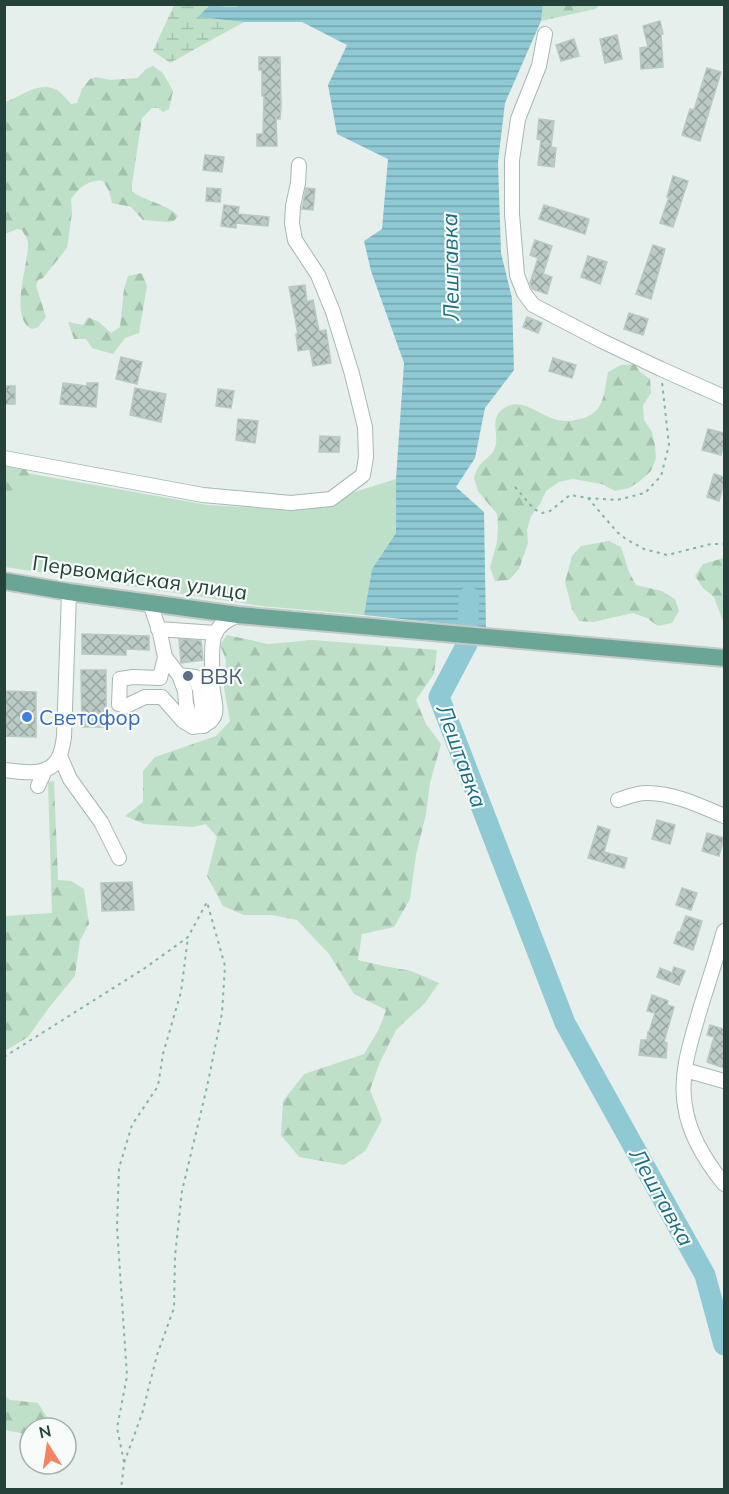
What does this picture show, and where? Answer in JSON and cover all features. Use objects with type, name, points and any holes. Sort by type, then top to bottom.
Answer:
[{"type":"main road","name":"Первомайская улица","points":[[4,581],[238,615],[724,658]]},
{"type":"street","points":[[545,34],[539,66],[518,119],[512,160],[512,214],[517,275],[524,293],[533,305],[602,341],[724,397]]},
{"type":"street","points":[[4,458],[203,495],[291,503],[331,499],[363,475],[366,457],[365,427],[352,374],[333,312],[318,276],[296,240],[292,223],[299,165]]},
{"type":"street","points":[[4,770],[32,772],[45,770],[54,765],[60,756],[64,737],[69,592]]},
{"type":"street","points":[[150,603],[165,657],[179,675],[185,691],[186,704],[198,726]]},
{"type":"street","points":[[165,657],[160,678],[162,697],[183,721],[198,726],[213,718],[216,708],[212,686],[212,641],[223,621],[238,615]]},
{"type":"street","points":[[158,629],[216,633]]},
{"type":"street","points":[[160,678],[120,679],[119,704],[126,706],[145,697],[162,697]]},
{"type":"street","points":[[60,756],[70,779],[101,822],[118,858]]},
{"type":"street","points":[[38,786],[45,770]]},
{"type":"street","points":[[618,800],[634,794],[660,794],[686,800],[724,816]]},
{"type":"street","points":[[724,931],[719,969],[695,1027],[685,1070],[684,1098],[688,1119],[699,1146],[724,1184]]},
{"type":"street","points":[[685,1070],[724,1081]]},
{"type":"path","points":[[515,487],[534,509],[542,513],[550,511],[570,495],[617,500],[645,494],[661,476],[669,445],[660,369]]},
{"type":"path","points":[[588,498],[617,532],[644,549],[667,555],[711,544],[724,544]]},
{"type":"path","points":[[121,1490],[124,1463],[142,1414],[157,1355],[174,1308],[175,1256],[182,1191],[222,1013],[225,966],[207,902],[188,937],[181,992],[163,1054],[158,1086],[132,1125],[119,1168],[117,1227],[127,1376],[117,1428],[124,1463]]},
{"type":"path","points":[[4,1057],[145,968],[188,937]]},
{"type":"green space","points":[[543,4],[600,5],[595,9],[541,21]]},
{"type":"green space","points":[[174,5],[246,5],[235,8],[209,7],[199,17],[244,22],[170,63],[153,51]]},
{"type":"green space","points":[[153,66],[163,73],[173,91],[169,109],[163,112],[158,108],[152,108],[142,118],[132,191],[168,208],[178,216],[174,221],[168,222],[143,220],[131,207],[112,203],[103,181],[93,181],[81,188],[71,199],[72,213],[67,248],[43,278],[38,280],[36,286],[46,317],[38,327],[32,329],[25,323],[21,314],[20,302],[28,241],[22,230],[17,229],[5,234],[5,102],[30,90],[50,87],[57,90],[71,104],[77,103],[82,89],[90,79],[96,77],[110,80],[137,78]]},
{"type":"green space","points":[[142,273],[147,286],[139,333],[125,338],[113,354],[92,348],[86,339],[74,339],[68,322],[83,325],[88,317],[99,322],[111,333],[120,327],[124,289],[128,276]]},
{"type":"green space","points":[[635,364],[639,371],[650,379],[651,393],[643,405],[644,420],[652,432],[655,445],[656,458],[651,471],[629,488],[615,491],[602,484],[573,479],[559,482],[546,491],[531,516],[527,530],[528,543],[519,569],[509,580],[495,581],[490,568],[497,542],[497,514],[478,491],[474,478],[479,466],[495,448],[495,424],[498,415],[506,407],[518,404],[560,421],[572,421],[588,416],[599,407],[602,401],[608,372],[621,365]]},
{"type":"green space","points":[[5,450],[9,451],[33,478],[25,491],[5,500]]},
{"type":"green space","points":[[4,469],[208,505],[297,510],[396,479],[396,533],[372,569],[364,615],[261,606],[5,567]]},
{"type":"green space","points":[[609,541],[621,547],[636,585],[662,591],[675,599],[679,611],[672,623],[658,626],[647,618],[633,613],[593,622],[579,621],[572,609],[565,582],[572,556],[581,546]]},
{"type":"green space","points":[[724,558],[724,624],[714,597],[703,588],[695,576],[703,564]]},
{"type":"green space","points":[[227,635],[268,644],[313,640],[437,650],[434,674],[416,700],[426,724],[441,744],[430,783],[410,899],[394,927],[362,934],[358,960],[411,971],[439,983],[425,1003],[396,1030],[380,1062],[370,1090],[382,1120],[365,1151],[344,1165],[299,1157],[281,1135],[283,1101],[304,1074],[364,1054],[379,1029],[386,1010],[354,994],[329,954],[297,920],[272,915],[244,915],[223,906],[207,876],[217,837],[206,824],[193,827],[144,824],[125,816],[143,802],[143,771],[155,757],[216,736],[230,721],[224,688],[226,660],[220,645]]},
{"type":"green space","points":[[54,781],[58,880],[71,881],[84,889],[89,924],[80,940],[75,976],[28,1037],[5,1051],[5,916],[52,913],[48,782]]},
{"type":"green space","points":[[5,1396],[10,1400],[38,1403],[46,1416],[18,1416],[18,1433],[5,1430]]},
{"type":"water","points":[[246,4],[543,5],[541,21],[505,103],[498,162],[501,253],[512,298],[514,370],[485,408],[475,458],[456,487],[484,512],[486,628],[364,615],[372,569],[396,533],[396,479],[404,363],[371,271],[364,241],[382,229],[388,159],[337,134],[328,85],[347,45],[302,22],[244,22],[198,17],[209,6],[235,7]]},
{"type":"building","points":[[660,21],[663,34],[661,34],[663,67],[641,69],[640,48],[648,47],[643,26]]},
{"type":"building","points":[[617,35],[622,59],[605,63],[600,39]]},
{"type":"building","points":[[574,39],[579,56],[561,61],[556,45]]},
{"type":"building","points":[[259,57],[280,57],[281,106],[280,119],[276,119],[277,146],[257,146],[257,134],[263,134],[264,96],[262,96],[262,70],[259,70]]},
{"type":"building","points":[[707,68],[721,72],[700,141],[682,135],[690,109],[694,110]]},
{"type":"building","points":[[539,119],[554,121],[551,147],[556,148],[554,167],[538,165],[541,140],[537,139]]},
{"type":"building","points":[[205,155],[224,157],[222,172],[203,170]]},
{"type":"building","points":[[673,176],[688,181],[673,227],[660,223]]},
{"type":"building","points":[[207,188],[221,189],[220,202],[206,201]]},
{"type":"building","points":[[306,188],[315,189],[313,210],[302,209]]},
{"type":"building","points":[[224,205],[239,207],[238,214],[269,217],[268,226],[236,223],[236,228],[221,226]]},
{"type":"building","points":[[544,205],[589,219],[585,234],[539,219]]},
{"type":"building","points":[[535,240],[552,246],[543,274],[552,277],[547,294],[532,289],[530,283],[538,258],[530,255]]},
{"type":"building","points":[[653,245],[665,249],[651,299],[636,294]]},
{"type":"building","points":[[588,256],[607,262],[600,284],[581,277]]},
{"type":"building","points":[[305,285],[307,302],[313,300],[319,331],[326,330],[331,363],[313,366],[310,349],[298,351],[296,334],[298,334],[289,287]]},
{"type":"building","points":[[629,313],[648,319],[643,335],[624,329]]},
{"type":"building","points":[[527,317],[542,323],[538,333],[523,327]]},
{"type":"building","points":[[121,357],[142,362],[137,384],[116,379]]},
{"type":"building","points":[[553,358],[576,365],[572,378],[549,371]]},
{"type":"building","points":[[63,383],[87,386],[87,383],[98,383],[96,407],[60,404]]},
{"type":"building","points":[[6,386],[15,386],[15,404],[5,404]]},
{"type":"building","points":[[135,388],[166,394],[161,422],[130,415]]},
{"type":"building","points":[[218,389],[234,391],[231,408],[216,406]]},
{"type":"building","points":[[238,419],[258,421],[255,443],[236,440]]},
{"type":"building","points":[[708,429],[724,433],[721,455],[702,450]]},
{"type":"building","points":[[320,436],[340,437],[339,452],[319,452]]},
{"type":"building","points":[[714,474],[724,477],[719,501],[707,497]]},
{"type":"building","points":[[82,634],[149,636],[149,650],[126,649],[126,655],[82,654]]},
{"type":"building","points":[[179,639],[201,641],[203,660],[181,663]]},
{"type":"building","points":[[81,670],[106,670],[106,727],[82,727]]},
{"type":"building","points":[[4,691],[36,692],[36,737],[4,736]]},
{"type":"building","points":[[657,820],[675,825],[670,844],[652,839]]},
{"type":"building","points":[[598,826],[610,830],[604,852],[627,858],[624,868],[588,858]]},
{"type":"building","points":[[707,833],[724,838],[719,856],[702,851]]},
{"type":"building","points":[[132,882],[134,910],[102,911],[101,883]]},
{"type":"building","points":[[682,888],[697,893],[691,910],[676,905]]},
{"type":"building","points":[[686,916],[702,921],[693,950],[674,943]]},
{"type":"building","points":[[674,967],[685,971],[679,985],[657,977],[660,968],[672,973]]},
{"type":"building","points":[[652,995],[668,1001],[667,1005],[674,1007],[664,1042],[667,1043],[666,1058],[639,1055],[641,1040],[647,1040],[655,1013],[647,1011]]},
{"type":"building","points":[[710,1025],[724,1029],[724,1068],[707,1062],[714,1037],[707,1035]]},
{"type":"waterway","name":"Лештавка","points":[[469,597],[467,644],[439,697],[565,1023],[705,1275],[724,1345]]},
{"type":"place","name":"ВВК","points":[[188,676]]},
{"type":"place","name":"Светофор","points":[[27,717]]}]
